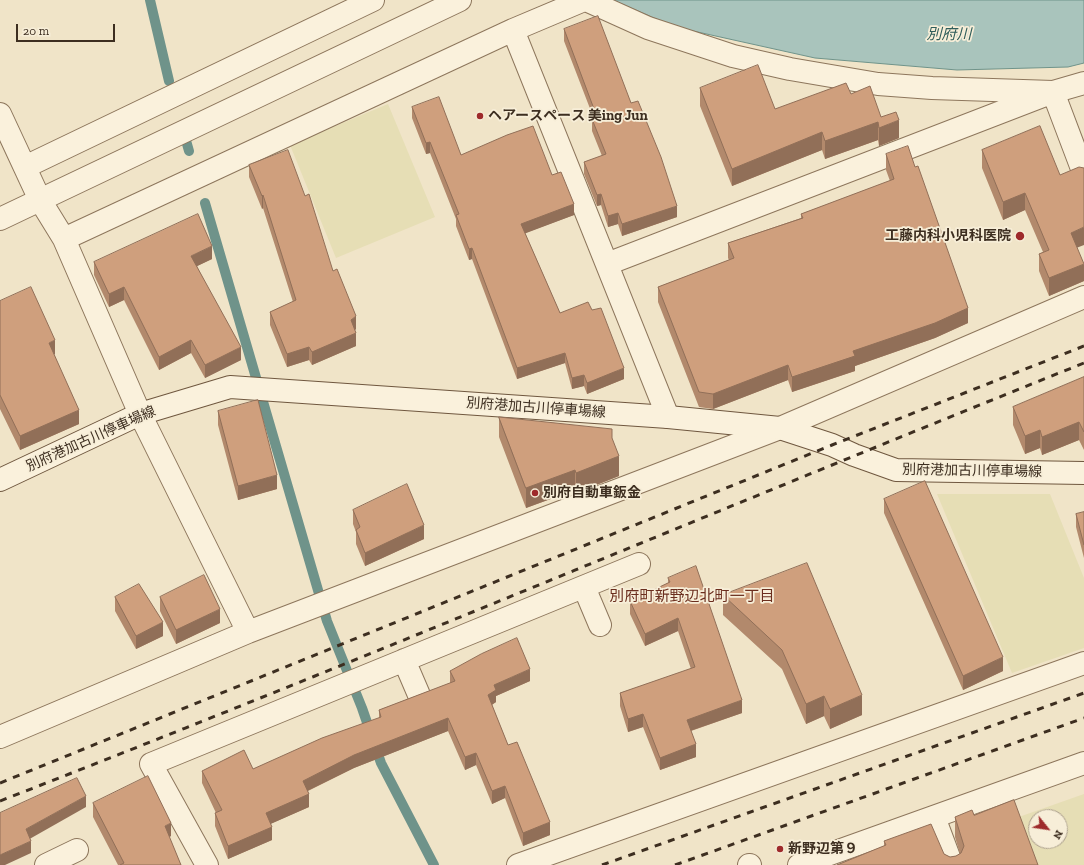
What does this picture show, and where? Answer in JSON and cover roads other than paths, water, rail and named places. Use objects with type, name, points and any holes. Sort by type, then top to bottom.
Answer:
[{"type":"street","points":[[25,167],[372,0]]},
{"type":"street","points":[[0,218],[460,0]]},
{"type":"street","points":[[64,240],[513,30],[585,0],[648,28],[733,56],[790,69],[886,84],[932,88],[1053,92]]},
{"type":"street","points":[[513,30],[668,417]]},
{"type":"street","points":[[608,264],[1053,92],[1084,83]]},
{"type":"street","points":[[1053,92],[1084,174]]},
{"type":"street","points":[[0,114],[40,200],[64,240],[140,414],[248,632]]},
{"type":"street","points":[[0,736],[248,632],[780,428],[1084,297]]},
{"type":"street","name":"別府港加古川停車場線","points":[[0,480],[140,414],[230,387],[668,417],[780,428],[832,445],[854,455],[896,470],[1084,473]]},
{"type":"street","points":[[206,865],[151,764],[639,564]]},
{"type":"street","points":[[584,586],[600,624]]},
{"type":"street","points":[[404,660],[418,695]]},
{"type":"street","points":[[518,865],[1084,663]]},
{"type":"street","points":[[799,865],[1084,763]]},
{"type":"street","points":[[934,817],[952,865]]},
{"type":"street","points":[[46,865],[77,850]]},
{"type":"water","name":"別府川","points":[[613,0],[1084,0],[1084,63],[1068,67],[957,70],[815,58],[675,27]]},
{"type":"waterway","points":[[150,0],[169,81]]},
{"type":"waterway","points":[[183,130],[189,151]]},
{"type":"waterway","points":[[205,203],[327,621],[362,708],[381,763],[434,865]]},
{"type":"railway","points":[[0,783],[832,445],[1084,346]]},
{"type":"railway","points":[[0,801],[407,639],[1084,363]]},
{"type":"railway","points":[[602,865],[1084,693]]},
{"type":"railway","points":[[675,865],[1084,718]]},
{"type":"place","name":"ヘアースペース 美ing Jun","points":[[480,116]]},
{"type":"place","name":"工藤内科小児科医院","points":[[1020,236]]},
{"type":"place","name":"別府自動車鈑金","points":[[535,493]]},
{"type":"place","name":"新野辺第９","points":[[780,849]]},
{"type":"district","name":"別府町新野辺北町一丁目","points":[[692,597]]}]
